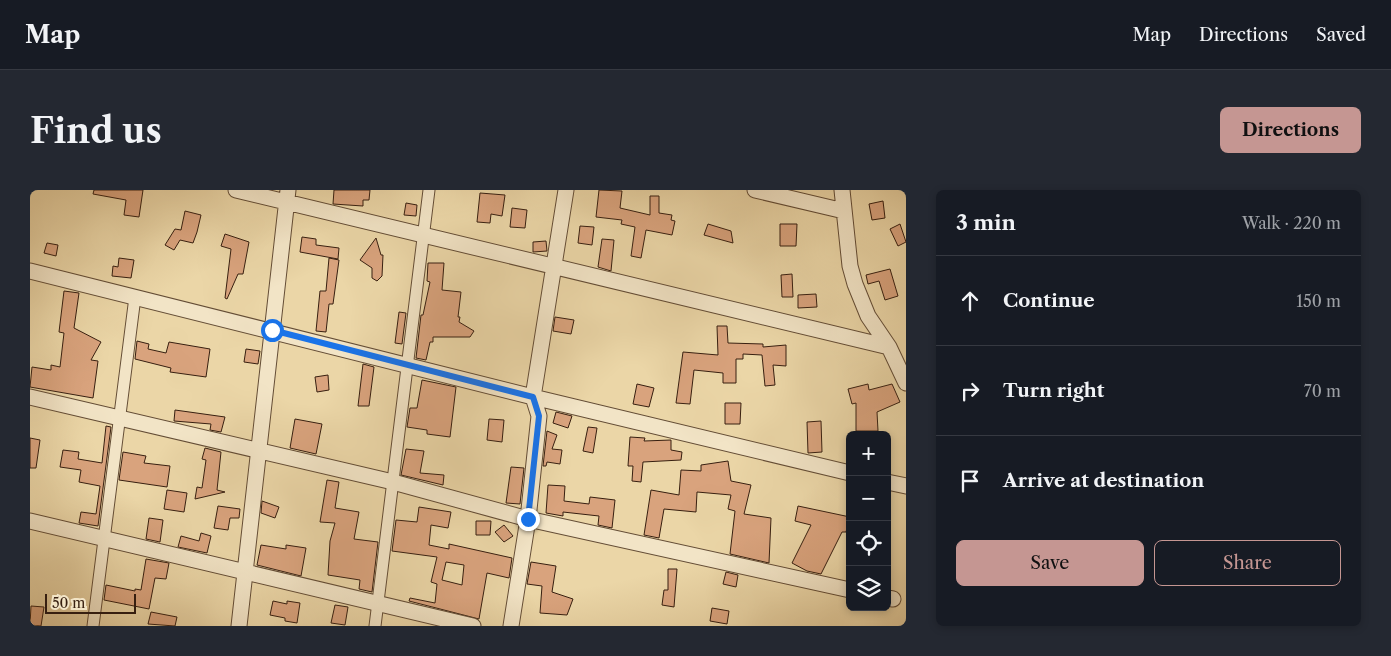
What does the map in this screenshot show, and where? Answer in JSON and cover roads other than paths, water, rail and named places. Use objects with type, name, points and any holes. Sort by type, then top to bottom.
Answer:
[{"type":"street","points":[[236,190],[287,196],[424,235],[889,347]]},
{"type":"street","points":[[375,626],[429,190]]},
{"type":"street","points":[[511,626],[528,519],[539,416],[533,397],[566,190]]},
{"type":"street","points":[[756,190],[844,211]]},
{"type":"street","points":[[842,190],[850,266],[855,284],[868,316],[889,347],[906,383]]},
{"type":"street","points":[[239,626],[287,196]]},
{"type":"street","points":[[30,271],[408,364],[533,397],[846,472]]},
{"type":"street","points":[[93,626],[135,297]]},
{"type":"street","points":[[30,398],[393,482],[528,519],[846,589]]},
{"type":"street","points":[[891,483],[906,486]]},
{"type":"street","points":[[30,521],[473,626]]}]
